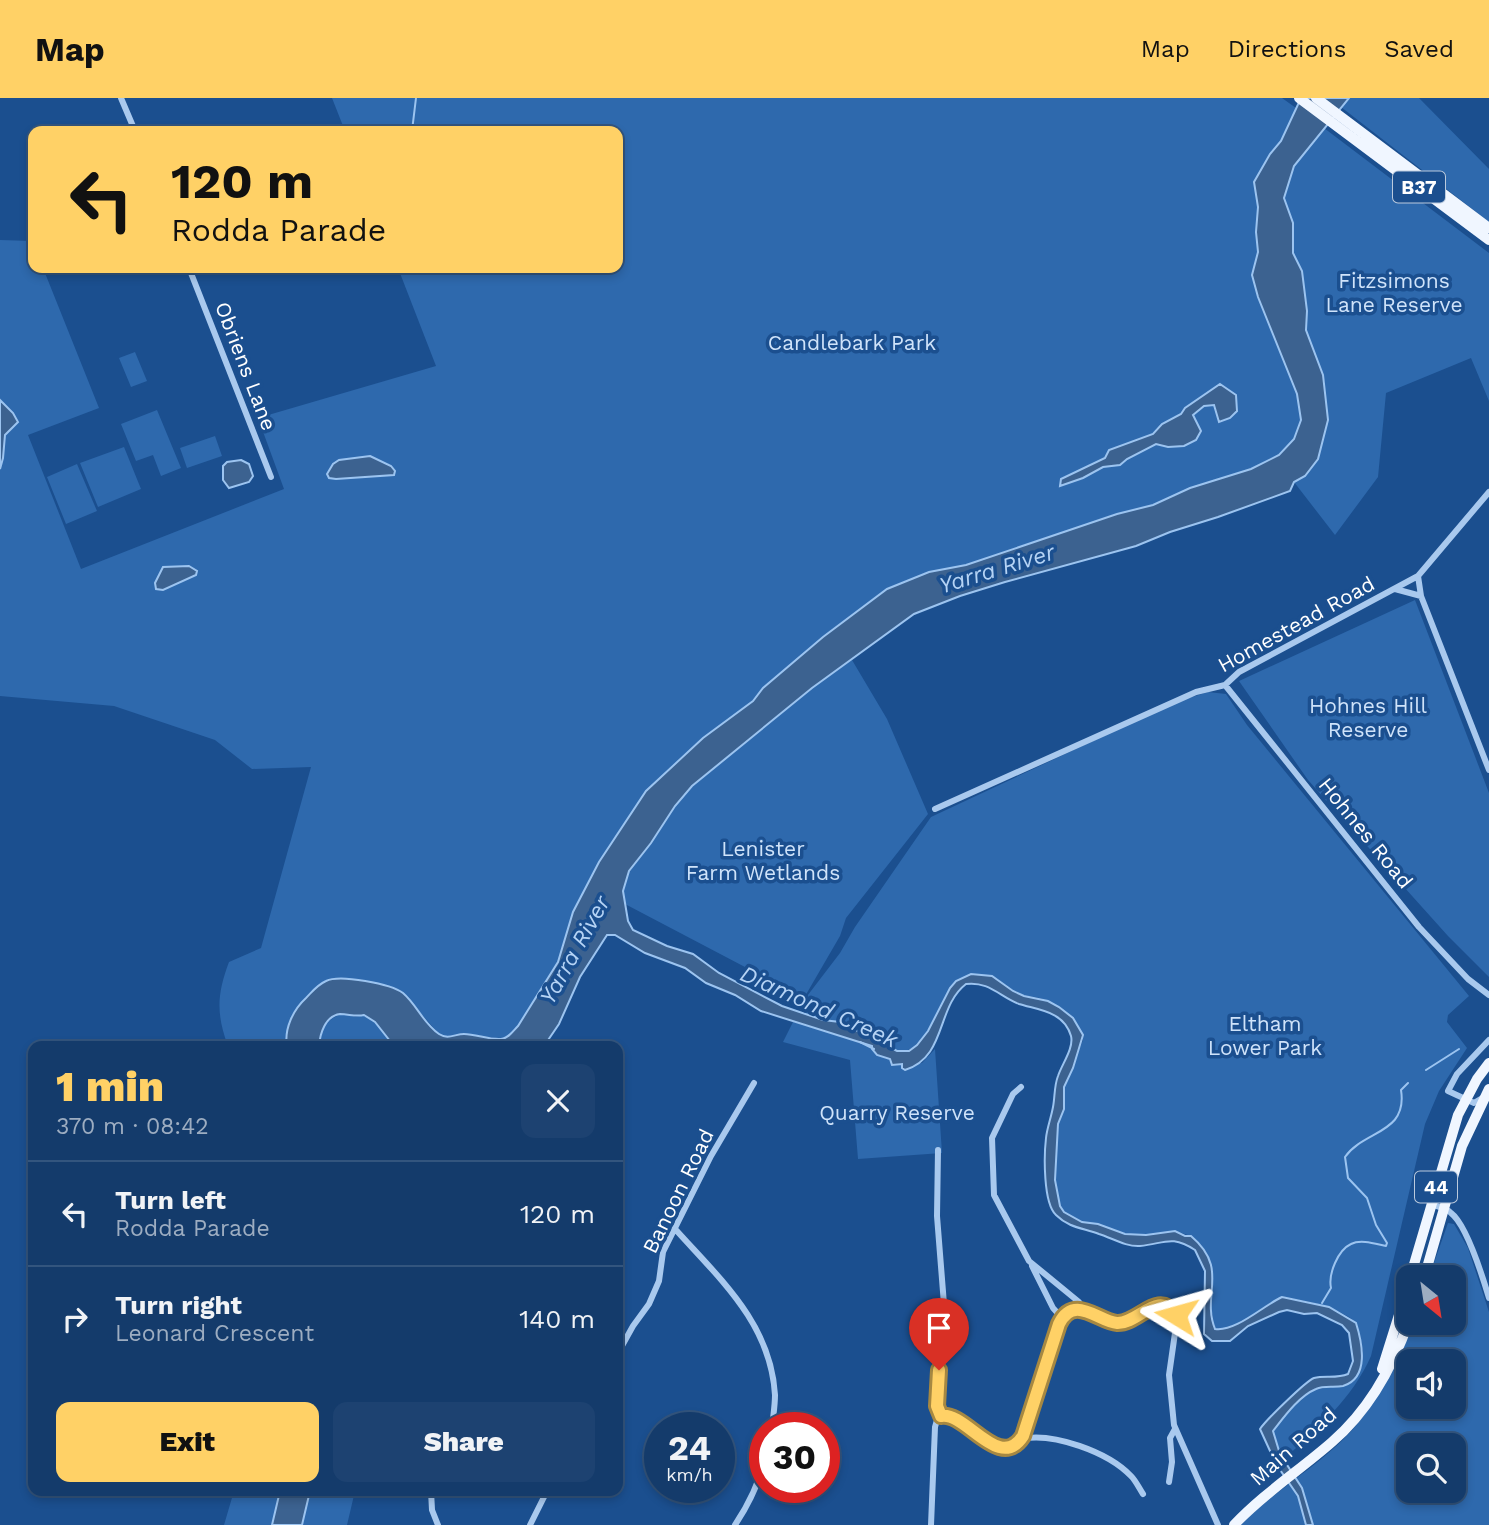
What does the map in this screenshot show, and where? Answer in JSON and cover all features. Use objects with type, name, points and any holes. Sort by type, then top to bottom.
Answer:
[{"type":"main road","name":"B37","points":[[1298,98],[1352,131],[1489,228]]},
{"type":"main road","name":"B37","points":[[1316,98],[1352,131],[1489,240]]},
{"type":"main road","name":"44","points":[[1414,1265],[1451,1133],[1465,1099],[1489,1063]]},
{"type":"main road","name":"44","points":[[1428,1265],[1462,1146],[1486,1093]]},
{"type":"main road","name":"Main Road","points":[[1374,1393],[1396,1324]]},
{"type":"main road","name":"Main Road","points":[[1234,1525],[1255,1504],[1349,1426],[1374,1393],[1403,1335]]},
{"type":"street","points":[[121,98],[133,126]]},
{"type":"street","name":"Obriens Lane","points":[[191,273],[271,477]]},
{"type":"street","name":"Homestead Road","points":[[935,809],[1196,692],[1225,685],[1239,672],[1418,576],[1489,492]]},
{"type":"street","points":[[1418,576],[1421,596],[1489,770]]},
{"type":"street","points":[[1395,589],[1421,596]]},
{"type":"street","name":"Hohnes Road","points":[[1225,685],[1419,927],[1468,979],[1489,995]]},
{"type":"street","points":[[1486,1093],[1474,1102],[1448,1091],[1458,1073],[1489,1040]]},
{"type":"street","name":"Banoon Road","points":[[623,1345],[652,1299],[659,1281],[661,1258],[711,1156],[754,1083]]},
{"type":"street","points":[[1021,1087],[1013,1094],[992,1138],[993,1190],[1053,1308],[1062,1318]]},
{"type":"street","points":[[938,1150],[937,1216],[945,1317],[937,1397],[941,1416]]},
{"type":"street","points":[[1431,1204],[1452,1213],[1460,1223],[1489,1298]]},
{"type":"street","points":[[676,1230],[739,1299],[754,1323],[768,1359],[775,1395],[773,1412]]},
{"type":"street","points":[[1030,1261],[1079,1302],[1083,1310]]},
{"type":"street","points":[[1022,1438],[1062,1318],[1070,1312],[1083,1310],[1117,1323],[1159,1305],[1167,1306],[1173,1311],[1177,1323],[1169,1379],[1175,1429],[1218,1525]]},
{"type":"street","points":[[930,1525],[935,1427],[941,1416],[955,1418],[992,1445],[1009,1447],[1022,1438],[1046,1437],[1091,1451],[1124,1470],[1143,1494]]},
{"type":"street","points":[[1169,1482],[1172,1462],[1170,1441],[1175,1429]]},
{"type":"street","points":[[431,1496],[438,1525]]},
{"type":"street","points":[[530,1525],[544,1496]]},
{"type":"street","points":[[735,1525],[749,1503]]},
{"type":"green space","name":"Candlebark Park","points":[[332,98],[1282,98],[1296,108],[1281,141],[1254,182],[1258,207],[1258,252],[1252,275],[1258,297],[1297,394],[1301,420],[1294,439],[1279,455],[1251,469],[1190,488],[1153,505],[1116,514],[966,565],[929,572],[887,589],[823,637],[763,688],[753,701],[703,738],[663,775],[573,912],[558,962],[510,1035],[502,1039],[461,1033],[452,1037],[440,1035],[401,991],[353,979],[327,980],[311,993],[287,1041],[226,1041],[220,1014],[220,994],[225,973],[229,962],[261,948],[311,767],[252,769],[215,740],[114,706],[0,696],[0,240],[28,241],[28,273],[45,273],[99,408],[28,435],[81,569],[284,489],[258,418],[436,366],[400,273],[623,273],[623,126],[343,126]]},
{"type":"green space","points":[[1349,98],[1419,98],[1489,169],[1489,222],[1341,107]]},
{"type":"green space","name":"Fitzsimons Lane Reserve","points":[[1324,128],[1489,253],[1489,401],[1471,358],[1386,393],[1378,477],[1335,535],[1294,482],[1303,477],[1325,383],[1306,330],[1307,311],[1302,271],[1293,253],[1293,224],[1284,198],[1294,166]]},
{"type":"green space","points":[[135,352],[147,381],[131,387],[119,358]]},
{"type":"green space","points":[[157,410],[181,468],[161,476],[153,455],[136,461],[121,424]]},
{"type":"green space","points":[[215,436],[222,456],[187,468],[180,448]]},
{"type":"green space","points":[[124,447],[141,489],[98,507],[80,463]]},
{"type":"green space","points":[[77,464],[97,511],[66,524],[47,477]]},
{"type":"green space","name":"Hohnes Hill Reserve","points":[[1415,600],[1489,793],[1489,977],[1448,936],[1308,780],[1239,681]]},
{"type":"green space","name":"Lenister Farm Wetlands","points":[[852,660],[887,719],[928,814],[846,918],[840,936],[804,998],[625,904],[623,891],[629,871],[692,786],[812,688]]},
{"type":"green space","name":"Eltham Lower Park","points":[[1208,692],[1226,694],[1247,725],[1469,996],[1448,1015],[1447,1022],[1467,1048],[1439,1091],[1425,1124],[1371,1356],[1344,1399],[1284,1459],[1277,1448],[1273,1431],[1291,1409],[1313,1390],[1345,1385],[1363,1351],[1357,1327],[1353,1320],[1328,1307],[1284,1299],[1270,1303],[1231,1327],[1215,1329],[1211,1308],[1213,1277],[1201,1245],[1191,1236],[1175,1231],[1146,1235],[1125,1234],[1098,1224],[1082,1222],[1064,1212],[1060,1206],[1055,1180],[1058,1124],[1064,1109],[1064,1087],[1083,1040],[1074,1023],[1063,1012],[1046,1000],[1015,992],[992,976],[950,988],[925,1035],[911,1049],[903,1052],[845,1026],[809,1015],[798,1008],[840,953],[931,817],[1176,702]]},
{"type":"green space","points":[[343,1014],[355,1017],[364,1015],[375,1022],[390,1041],[320,1041],[325,1026],[332,1018]]},
{"type":"green space","name":"Quarry Reserve","points":[[793,1022],[815,1026],[873,1046],[884,1058],[890,1059],[892,1065],[922,1063],[935,1049],[942,1153],[858,1159],[850,1060],[783,1042]]},
{"type":"green space","points":[[1448,1223],[1454,1224],[1468,1248],[1489,1312],[1489,1525],[1241,1525],[1349,1433],[1377,1396],[1396,1359],[1396,1419],[1466,1419],[1466,1349],[1401,1349],[1407,1335],[1466,1335],[1466,1265],[1433,1265]]},
{"type":"green space","points":[[233,1496],[279,1496],[272,1525],[224,1525]]},
{"type":"green space","points":[[309,1496],[354,1496],[347,1525],[302,1525]]},
{"type":"water","name":"Yarra River","points":[[1301,98],[1349,98],[1294,166],[1284,198],[1293,223],[1293,253],[1302,271],[1307,311],[1306,330],[1323,375],[1328,420],[1318,459],[1305,476],[1294,482],[1290,491],[1136,546],[1005,582],[914,614],[812,688],[692,786],[629,871],[623,891],[628,921],[633,930],[667,946],[693,954],[719,973],[782,1006],[823,1020],[840,1022],[897,1051],[909,1051],[917,1045],[928,1031],[950,988],[956,981],[971,974],[992,976],[1013,991],[1048,1001],[1073,1018],[1083,1035],[1064,1087],[1064,1109],[1058,1124],[1055,1180],[1060,1206],[1064,1212],[1082,1222],[1098,1224],[1125,1234],[1146,1235],[1175,1231],[1191,1236],[1203,1248],[1212,1271],[1211,1304],[1215,1329],[1241,1322],[1282,1297],[1329,1307],[1356,1323],[1362,1359],[1361,1368],[1352,1382],[1310,1392],[1292,1407],[1273,1431],[1280,1454],[1302,1488],[1313,1525],[1306,1525],[1298,1496],[1276,1464],[1260,1429],[1286,1401],[1314,1378],[1348,1374],[1353,1361],[1349,1333],[1342,1325],[1317,1313],[1304,1314],[1287,1310],[1248,1326],[1230,1341],[1212,1341],[1204,1334],[1205,1271],[1195,1250],[1173,1241],[1130,1245],[1071,1225],[1056,1215],[1047,1190],[1046,1138],[1057,1080],[1069,1051],[1071,1036],[1063,1021],[1050,1013],[1019,1004],[981,985],[966,984],[950,1005],[928,1054],[918,1064],[905,1070],[902,1064],[892,1065],[890,1059],[877,1055],[872,1046],[761,1011],[735,995],[706,983],[685,968],[645,953],[615,935],[607,935],[580,977],[559,1024],[547,1041],[390,1041],[375,1022],[364,1015],[340,1014],[327,1022],[320,1041],[286,1040],[290,1020],[301,1003],[323,983],[333,979],[377,983],[403,993],[433,1030],[442,1036],[464,1034],[496,1039],[506,1037],[518,1026],[558,962],[573,912],[599,862],[646,791],[703,738],[753,701],[763,688],[823,637],[887,589],[929,572],[966,565],[1117,514],[1153,505],[1190,488],[1251,469],[1279,455],[1294,439],[1301,420],[1297,394],[1258,297],[1252,275],[1258,252],[1258,207],[1254,182],[1281,141]]},
{"type":"water","points":[[1220,384],[1236,395],[1237,411],[1230,418],[1219,422],[1214,405],[1204,406],[1193,415],[1201,431],[1196,440],[1184,446],[1168,447],[1156,444],[1120,465],[1103,467],[1060,486],[1061,479],[1105,458],[1109,450],[1153,434],[1162,424],[1181,414],[1185,408]]},
{"type":"water","points":[[0,400],[18,422],[5,435],[0,469]]},
{"type":"water","points":[[370,456],[391,466],[395,471],[394,475],[336,479],[329,478],[327,474],[339,460]]},
{"type":"water","points":[[241,460],[249,464],[253,476],[249,482],[229,488],[223,480],[223,466],[227,462]]},
{"type":"water","points":[[189,566],[197,571],[196,575],[163,590],[156,589],[155,583],[163,567]]},
{"type":"water","points":[[279,1496],[309,1496],[302,1525],[272,1525]]},
{"type":"waterway","points":[[413,126],[416,98]]},
{"type":"waterway","name":"Diamond Creek","points":[[860,1042],[874,1049]]},
{"type":"waterway","points":[[1426,1070],[1459,1049]]},
{"type":"waterway","points":[[1322,1303],[1331,1288],[1335,1263],[1346,1247],[1359,1242],[1386,1246],[1367,1198],[1348,1178],[1345,1157],[1353,1148],[1383,1130],[1398,1115],[1401,1090],[1408,1083]]},
{"type":"route","points":[[939,1370],[937,1406],[941,1416],[955,1418],[989,1443],[1009,1447],[1019,1442],[1023,1436],[1059,1324],[1064,1316],[1078,1310],[1088,1310],[1113,1322],[1121,1322],[1159,1305],[1167,1306],[1176,1315]]}]
